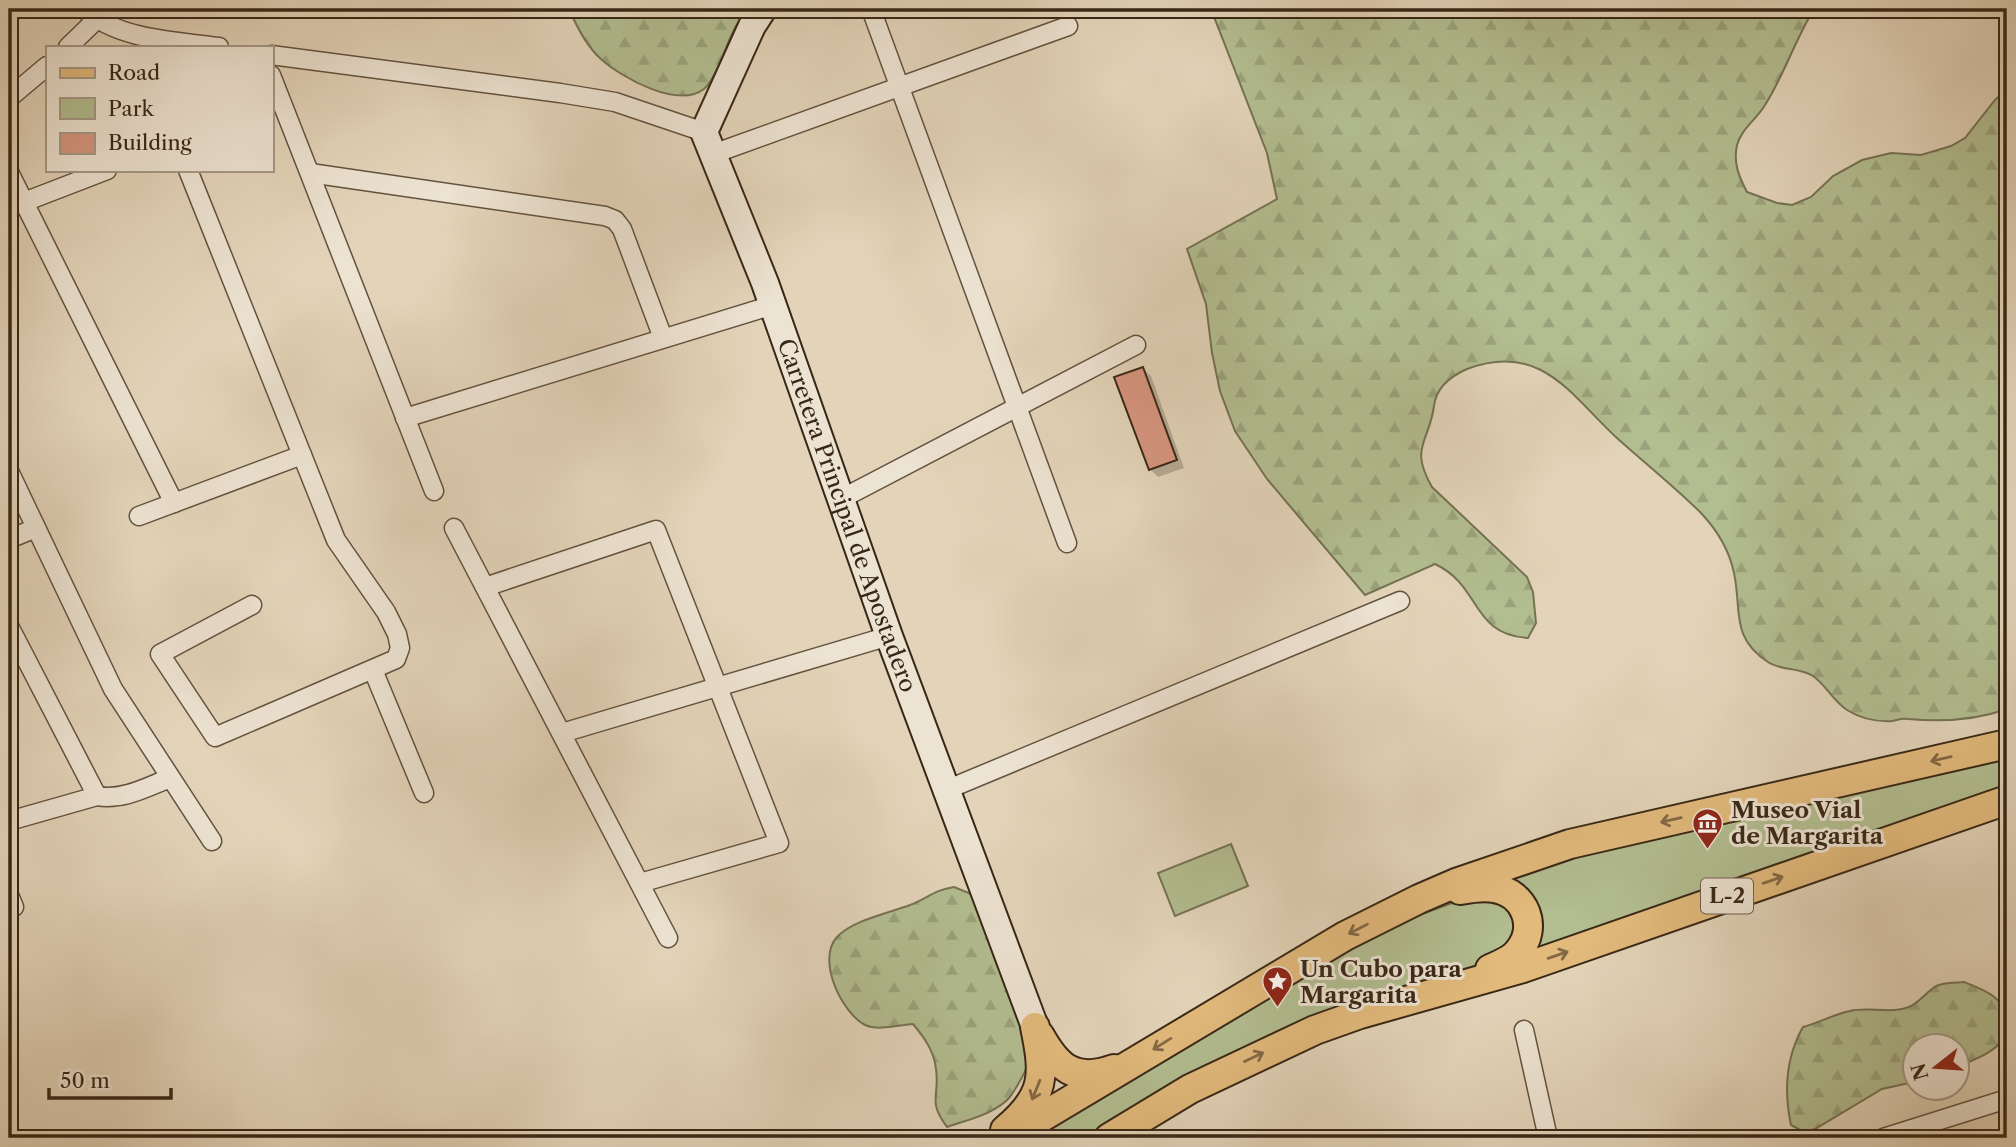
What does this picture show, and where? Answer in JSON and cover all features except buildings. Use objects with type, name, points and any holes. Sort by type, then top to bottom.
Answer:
[{"type":"main road","points":[[1007,1138],[1345,936],[1456,883],[1570,844],[2007,744]]},
{"type":"main road","name":"L-2","points":[[1116,1136],[1190,1089],[1277,1046],[1360,1014],[1523,968],[2007,800]]},
{"type":"main road","points":[[1419,899],[1478,887],[1494,888],[1508,892],[1519,901],[1526,912],[1529,926],[1526,941],[1517,954],[1446,990]]},
{"type":"main road","points":[[1035,1027],[1049,1053],[1063,1068],[1078,1074],[1105,1072],[1135,1061]]},
{"type":"main road","points":[[994,1138],[1011,1125],[1037,1093],[1042,1062],[1035,1027]]},
{"type":"street","points":[[708,143],[752,26],[764,9]]},
{"type":"street","points":[[871,9],[1067,543]]},
{"type":"street","points":[[69,46],[90,14],[113,28],[150,38],[211,46]]},
{"type":"street","points":[[273,55],[615,102],[708,143],[899,87],[1068,26]]},
{"type":"street","points":[[9,98],[46,67]]},
{"type":"street","points":[[273,80],[434,491]]},
{"type":"street","name":"Carretera Principal de Apostadero","points":[[708,143],[773,305],[889,636],[1035,1027]]},
{"type":"street","points":[[9,172],[174,503]]},
{"type":"street","points":[[24,202],[102,172]]},
{"type":"street","points":[[189,172],[336,540],[386,612],[397,634],[400,648],[396,659],[215,737],[160,654],[252,605]]},
{"type":"street","points":[[310,173],[605,216],[615,220],[622,229],[663,338]]},
{"type":"street","points":[[405,418],[773,305]]},
{"type":"street","points":[[841,499],[1136,345]]},
{"type":"street","points":[[139,516],[302,455]]},
{"type":"street","points":[[9,471],[113,689],[212,841]]},
{"type":"street","points":[[9,539],[36,528]]},
{"type":"street","points":[[454,528],[668,938]]},
{"type":"street","points":[[485,587],[656,530],[779,843],[640,883]]},
{"type":"street","points":[[946,790],[1400,601]]},
{"type":"street","points":[[9,626],[97,796]]},
{"type":"street","points":[[562,733],[889,636]]},
{"type":"street","points":[[373,670],[424,793]]},
{"type":"street","points":[[9,821],[97,796],[124,796],[170,778]]},
{"type":"street","points":[[1524,1030],[1548,1138]]},
{"type":"street","points":[[1883,1138],[2007,1099]]},
{"type":"green space","points":[[569,9],[749,9],[736,26],[717,69],[704,89],[693,94],[680,95],[651,89],[610,67],[587,42]]},
{"type":"green space","points":[[1062,9],[1124,9],[1067,19]]},
{"type":"green space","points":[[1211,9],[1814,9],[1772,94],[1742,134],[1736,152],[1738,170],[1747,192],[1777,203],[1792,205],[1811,197],[1833,176],[1862,160],[1891,153],[1921,155],[1951,146],[1965,138],[2007,89],[2007,709],[1958,719],[1874,720],[1847,710],[1813,676],[1768,662],[1756,653],[1743,633],[1732,564],[1722,540],[1707,519],[1553,377],[1516,362],[1493,362],[1467,369],[1445,383],[1435,400],[1421,454],[1425,474],[1432,487],[1527,577],[1533,592],[1536,623],[1528,638],[1509,635],[1496,628],[1485,619],[1461,584],[1435,564],[1365,595],[1267,479],[1235,431],[1220,391],[1206,304],[1187,249],[1277,199],[1267,153]]},
{"type":"green space","name":"Museo Vial de Margarita","points":[[2007,753],[2007,791],[1535,956],[1506,873]]},
{"type":"green space","points":[[1231,844],[1248,886],[1175,916],[1158,873]]},
{"type":"green space","points":[[954,887],[981,898],[1019,1010],[1027,1054],[1025,1072],[1004,1103],[980,1116],[947,1127],[937,1110],[935,1062],[921,1034],[913,1024],[876,1028],[856,1019],[834,985],[829,959],[831,947],[837,937],[852,926]]},
{"type":"green space","points":[[1472,896],[1510,903],[1518,942],[1479,966],[1278,1031],[1198,1071],[1085,1138],[1028,1138],[1320,963],[1408,919]]},
{"type":"green space","points":[[1964,982],[1987,992],[1999,1001],[2006,1015],[2007,1030],[1996,1047],[1970,1061],[1970,1032],[1900,1032],[1900,1085],[1882,1089],[1815,1129],[1804,1132],[1791,1125],[1788,1075],[1793,1050],[1803,1027],[1850,1011],[1904,1009],[1932,989],[1947,983]]},
{"type":"place","name":"Museo Vial de Margarita","points":[[1708,850]]},
{"type":"place","name":"Un Cubo para Margarita","points":[[1277,1009]]}]
